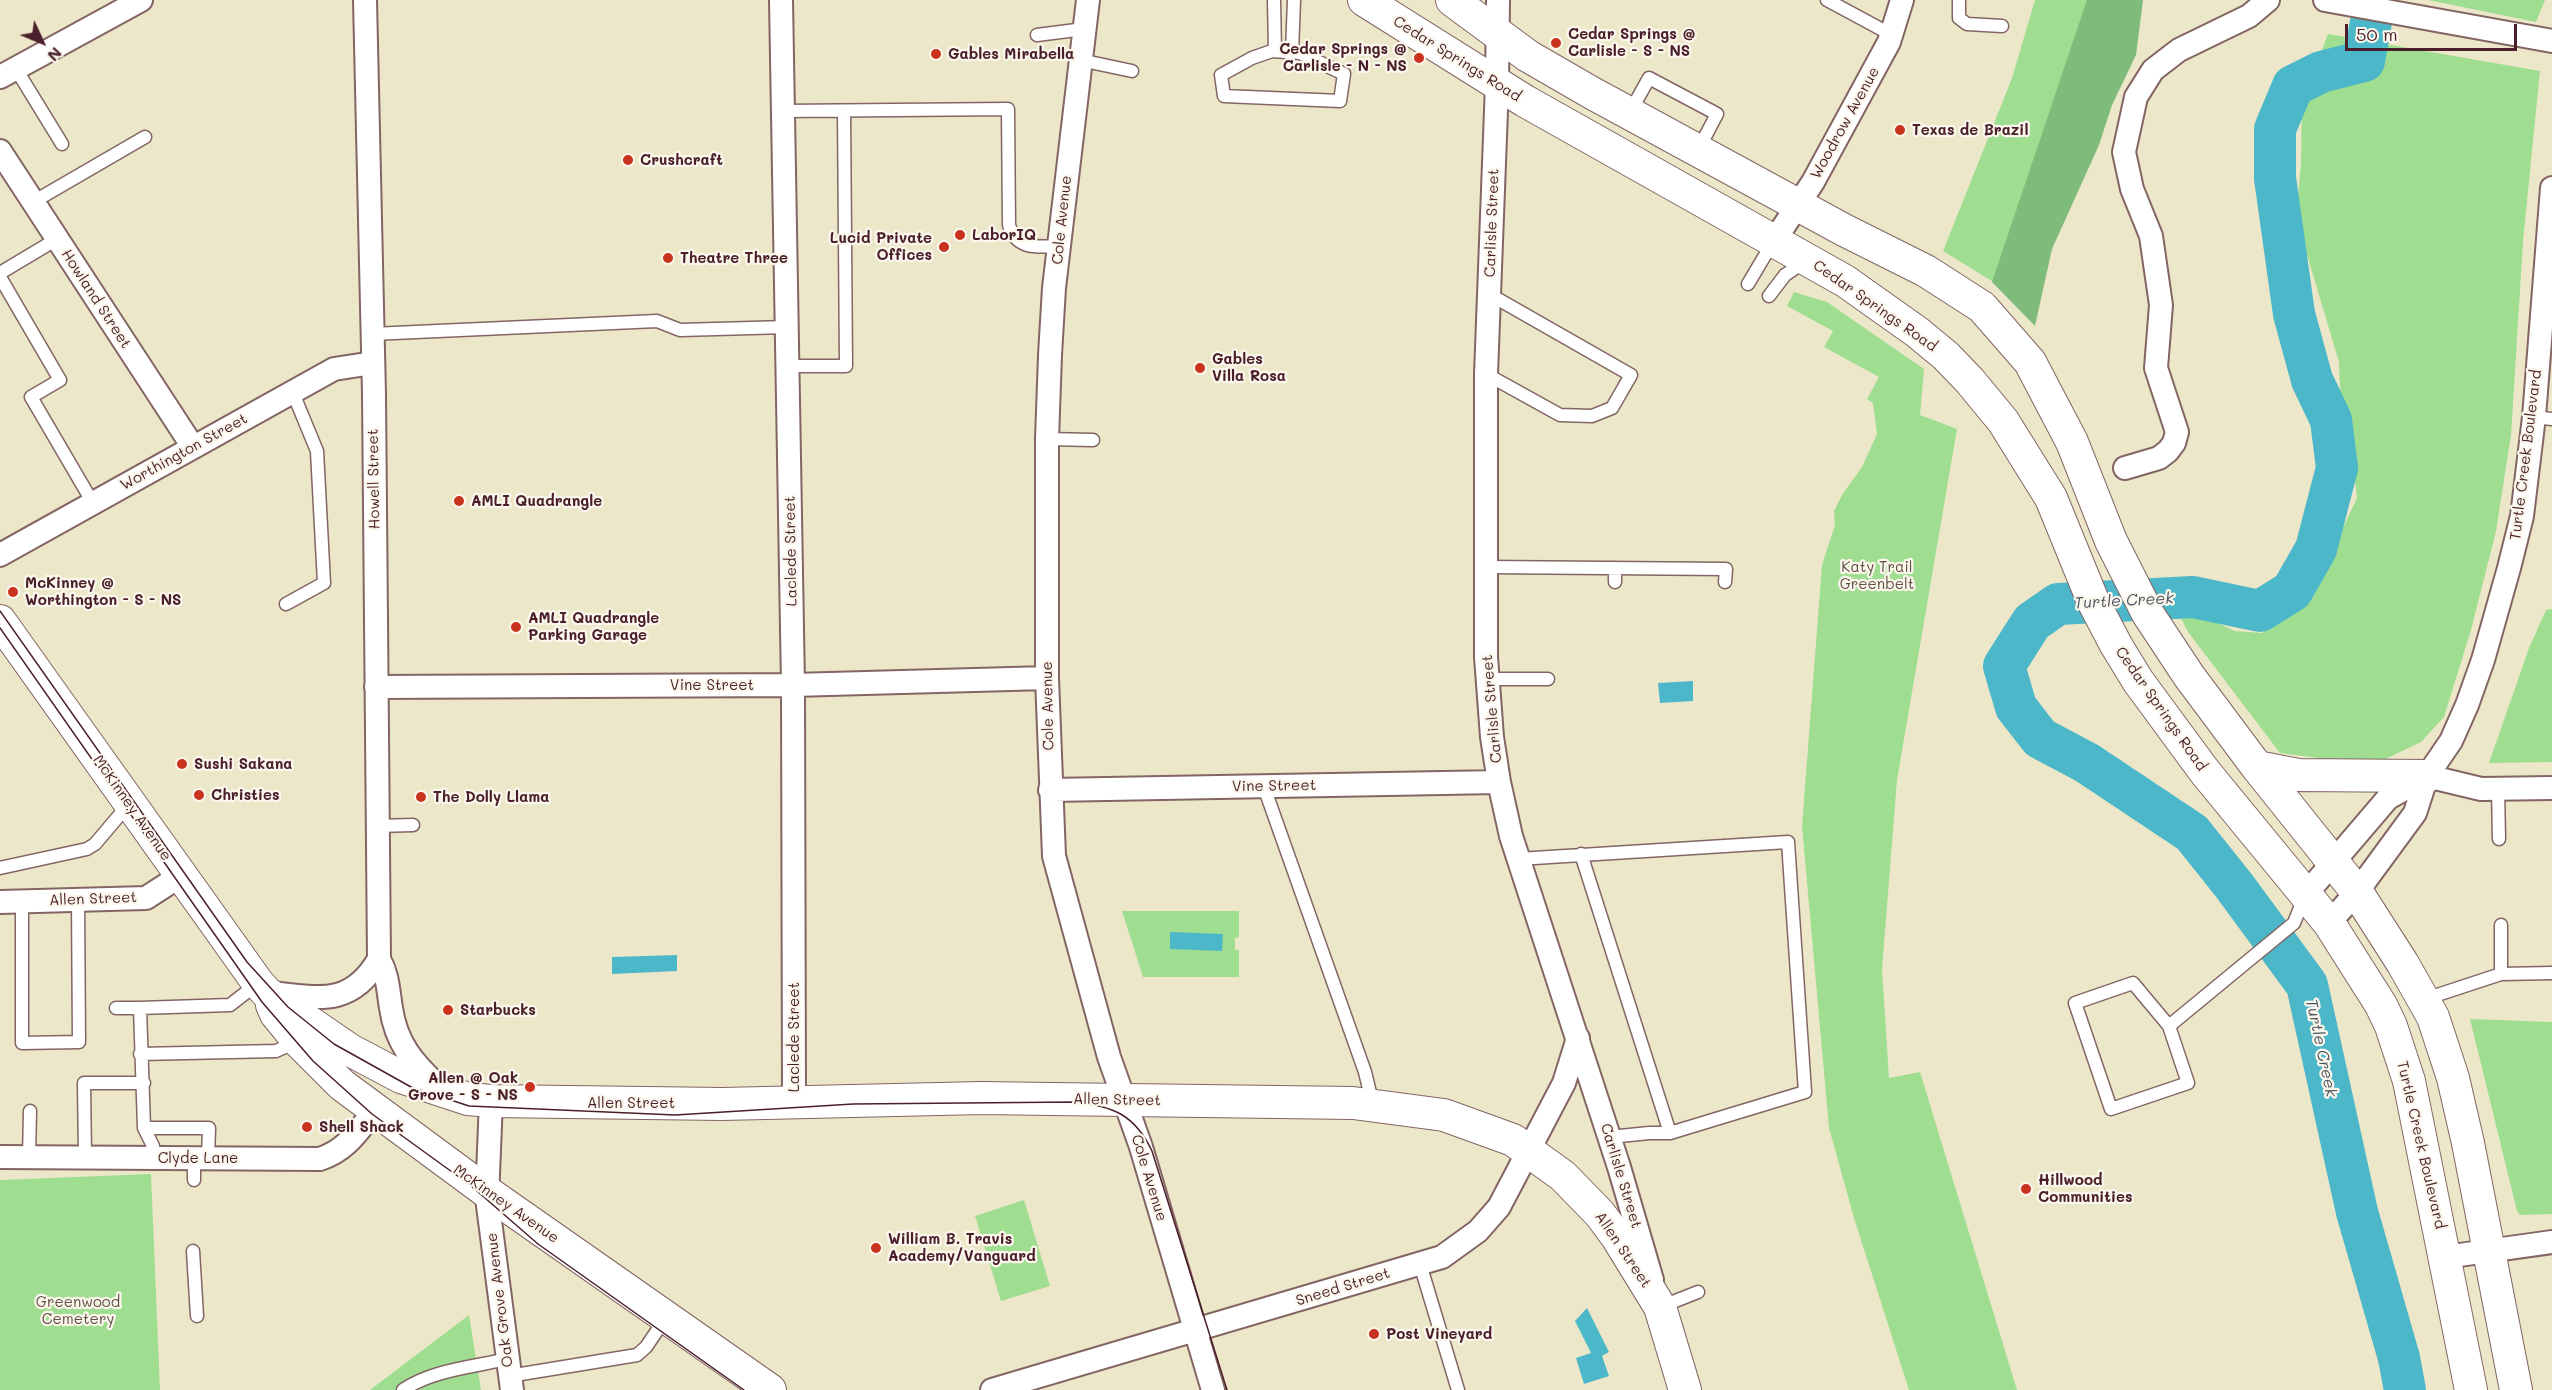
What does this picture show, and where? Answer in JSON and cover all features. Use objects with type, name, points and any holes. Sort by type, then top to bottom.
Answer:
[{"type":"main road","name":"Cedar Springs Road","points":[[1364,0],[1497,84],[1808,259],[1917,332],[1970,381],[2003,421],[2051,498],[2093,602],[2138,681],[2205,771],[2329,923]]},
{"type":"main road","points":[[1452,0],[1528,56],[1629,114],[1926,271],[1982,307],[2030,362],[2072,442],[2111,541],[2148,614],[2189,676],[2256,767],[2357,892],[2433,1017],[2453,1078],[2490,1250],[2516,1390]]},
{"type":"main road","name":"McKinney Avenue","points":[[0,621],[180,876],[263,988],[276,1014],[298,1041],[342,1085],[487,1192],[770,1390]]},
{"type":"main road","points":[[2256,767],[2298,775],[2427,776]]},
{"type":"main road","name":"Turtle Creek Boulevard","points":[[2329,923],[2364,976],[2391,1026],[2409,1081],[2470,1390]]},
{"type":"main road","name":"McKinney Avenue","points":[[263,988],[350,1050],[400,1077],[468,1099],[491,1101]]},
{"type":"main road","name":"Allen Street","points":[[491,1101],[711,1104],[982,1098],[1353,1103],[1444,1115],[1498,1133],[1530,1151],[1563,1176],[1600,1214],[1617,1236],[1660,1307]]},
{"type":"main road","name":"Carlisle Street","points":[[1660,1307],[1685,1390]]},
{"type":"street","points":[[8,73],[141,0]]},
{"type":"street","name":"Howell Street","points":[[365,0],[373,363],[379,959],[387,974],[396,1033],[406,1054],[444,1091]]},
{"type":"street","name":"Laclede Street","points":[[781,0],[793,684],[794,1102]]},
{"type":"street","name":"Cole Avenue","points":[[1088,0],[1059,246],[1050,355],[1047,440],[1047,678],[1054,856],[1106,1046],[1141,1146],[1213,1390]]},
{"type":"street","name":"Carlisle Street","points":[[1498,0],[1486,374],[1486,567],[1488,679],[1492,737],[1499,782],[1518,859],[1610,1137],[1660,1307]]},
{"type":"street","name":"Woodrow Avenue","points":[[1774,241],[1813,182],[1892,35],[1902,0]]},
{"type":"street","points":[[2125,468],[2159,458],[2168,451],[2177,432],[2156,368],[2161,305],[2151,236],[2132,189],[2124,152],[2136,97],[2153,69],[2180,50],[2249,16],[2268,0]]},
{"type":"street","points":[[2325,0],[2552,41]]},
{"type":"street","name":"Howland Street","points":[[0,151],[193,447]]},
{"type":"street","name":"Turtle Creek Boulevard","points":[[2329,923],[2357,892],[2415,813],[2427,776],[2451,741],[2467,705],[2486,648],[2522,516],[2543,418],[2552,188]]},
{"type":"street","name":"Worthington Street","points":[[0,555],[334,369],[373,363]]},
{"type":"street","name":"Vine Street","points":[[376,687],[793,684],[1047,678]]},
{"type":"street","points":[[2427,776],[2481,789],[2552,788]]},
{"type":"street","name":"Turtle Creek Boulevard","points":[[2306,894],[2388,798],[2427,776]]},
{"type":"street","name":"Vine Street","points":[[1050,790],[1499,782]]},
{"type":"street","name":"Allen Street","points":[[11,902],[146,898],[180,876]]},
{"type":"street","points":[[263,988],[330,998],[352,990],[364,980],[379,959]]},
{"type":"street","name":"Sneed Street","points":[[992,1390],[1042,1383],[1195,1331],[1442,1257],[1478,1231],[1499,1207],[1564,1083],[1578,1038]]},
{"type":"street","name":"Oak Grove Avenue","points":[[491,1101],[487,1192],[509,1375]]},
{"type":"street","name":"Clyde Lane","points":[[0,1157],[153,1158],[199,1165],[320,1159],[336,1154],[350,1143],[375,1110]]},
{"type":"street","points":[[2445,1257],[2552,1242]]},
{"type":"lane","points":[[1274,0],[1275,51]]},
{"type":"lane","points":[[1292,52],[1294,0]]},
{"type":"lane","points":[[1827,0],[1892,35]]},
{"type":"lane","points":[[1959,0],[1959,18],[1967,24],[2002,26]]},
{"type":"lane","points":[[1037,35],[1084,29]]},
{"type":"lane","points":[[1275,51],[1292,52],[1315,59],[1344,74],[1340,102],[1224,96],[1221,75],[1252,58],[1275,51]]},
{"type":"lane","points":[[1080,60],[1132,71]]},
{"type":"lane","points":[[8,73],[62,144]]},
{"type":"lane","points":[[1629,114],[1649,78],[1717,114],[1698,151]]},
{"type":"lane","points":[[783,111],[1008,109],[1009,225],[1011,232],[1015,239],[1029,247],[1059,246]]},
{"type":"lane","points":[[788,366],[846,366],[844,111]]},
{"type":"lane","points":[[33,202],[145,137]]},
{"type":"lane","points":[[0,273],[57,239]]},
{"type":"lane","points":[[1748,284],[1774,241]]},
{"type":"lane","points":[[1769,296],[1785,275],[1808,259]]},
{"type":"lane","points":[[0,278],[60,380],[31,397],[93,503]]},
{"type":"lane","points":[[1486,374],[1560,415],[1592,416],[1612,408],[1631,375],[1489,294]]},
{"type":"lane","points":[[372,334],[657,321],[680,330],[787,327]]},
{"type":"lane","points":[[286,604],[324,583],[317,451],[293,393]]},
{"type":"lane","points":[[1047,440],[1093,440]]},
{"type":"lane","points":[[1486,567],[1726,569],[1725,582]]},
{"type":"lane","points":[[1615,568],[1615,582]]},
{"type":"lane","points":[[1488,679],[1548,679]]},
{"type":"lane","points":[[1264,787],[1365,1072],[1373,1106]]},
{"type":"lane","points":[[2498,789],[2499,840]]},
{"type":"lane","points":[[0,868],[87,849],[95,844],[129,804]]},
{"type":"lane","points":[[377,826],[413,825]]},
{"type":"lane","points":[[1518,859],[1788,842],[1805,1092],[1670,1133],[1610,1137]]},
{"type":"lane","points":[[1581,854],[1670,1133]]},
{"type":"lane","points":[[2169,1026],[2294,923],[2306,894]]},
{"type":"lane","points":[[11,902],[22,1043],[79,1042],[78,900]]},
{"type":"lane","points":[[2294,923],[2329,923]]},
{"type":"lane","points":[[2501,925],[2501,974]]},
{"type":"lane","points":[[2424,999],[2501,974],[2552,973]]},
{"type":"lane","points":[[2133,983],[2169,1026],[2188,1083],[2111,1109],[2075,1003],[2133,983]]},
{"type":"lane","points":[[116,1008],[230,1005],[263,988]]},
{"type":"lane","points":[[140,1008],[144,1128],[153,1146],[153,1158]]},
{"type":"lane","points":[[140,1054],[276,1051],[298,1041]]},
{"type":"lane","points":[[85,1157],[84,1083],[144,1083]]},
{"type":"lane","points":[[29,1157],[30,1111]]},
{"type":"lane","points":[[144,1128],[209,1128],[199,1165]]},
{"type":"lane","points":[[193,1251],[197,1316]]},
{"type":"lane","points":[[1420,1264],[1458,1390]]},
{"type":"lane","points":[[1660,1307],[1698,1292]]},
{"type":"lane","points":[[403,1390],[431,1376],[509,1375],[637,1355],[646,1347],[667,1317]]},
{"type":"green space","points":[[2035,0],[2130,0],[2026,302],[1943,251],[2012,78]]},
{"type":"green space","points":[[2087,0],[2143,0],[2136,55],[2112,105],[2099,145],[2052,249],[2035,326],[1992,282]]},
{"type":"green space","points":[[2428,0],[2545,0],[2536,22]]},
{"type":"green space","points":[[2328,34],[2540,71],[2523,242],[2511,435],[2496,531],[2471,630],[2444,717],[2421,742],[2381,761],[2348,762],[2280,753],[2188,632],[2174,604],[2235,631],[2262,633],[2323,570],[2357,498],[2353,463],[2341,412],[2339,362],[2296,218],[2301,164],[2302,104]]},
{"type":"green space","name":"Katy Trail Greenbelt","points":[[1794,292],[1827,302],[1924,369],[1920,415],[1957,429],[1897,780],[1882,969],[1889,1078],[1920,1072],[2017,1390],[1909,1390],[1854,1218],[1829,1128],[1802,826],[1822,565],[1835,525],[1834,511],[1842,495],[1862,467],[1877,434],[1873,403],[1867,399],[1879,377],[1824,347],[1833,331],[1787,306]]},
{"type":"green space","points":[[2552,609],[2552,762],[2489,763],[2529,648],[2546,610]]},
{"type":"green space","points":[[1122,911],[1239,911],[1239,937],[1235,938],[1235,950],[1239,950],[1239,977],[1143,977]]},
{"type":"green space","points":[[2470,1019],[2552,1022],[2552,1214],[2520,1215],[2517,1211]]},
{"type":"green space","name":"Greenwood Cemetery","points":[[151,1174],[160,1390],[0,1390],[0,1180]]},
{"type":"green space","points":[[1024,1200],[1050,1286],[1001,1301],[975,1216]]},
{"type":"green space","points":[[469,1315],[481,1390],[370,1390]]},
{"type":"water","points":[[1693,681],[1693,701],[1660,703],[1658,683]]},
{"type":"water","points":[[1170,932],[1223,934],[1222,951],[1170,949]]},
{"type":"water","points":[[677,955],[677,971],[612,974],[612,957]]},
{"type":"water","points":[[1587,1308],[1609,1352],[1602,1356],[1609,1376],[1584,1384],[1576,1358],[1591,1353],[1575,1321]]},
{"type":"waterway","name":"Turtle Creek","points":[[2375,0],[2364,61],[2321,72],[2293,86],[2275,129],[2275,178],[2294,314],[2312,380],[2331,420],[2337,468],[2316,549],[2292,591],[2260,611],[2193,597],[2058,604],[2032,622],[2004,666],[2016,707],[2040,738],[2087,763],[2192,833],[2307,985],[2357,1212],[2399,1358],[2405,1390]]},
{"type":"tram line","points":[[0,611],[247,962],[288,1007],[334,1044],[411,1087],[469,1106],[675,1115],[853,1104],[1075,1102],[1112,1110],[1121,1114],[1138,1129],[1152,1151],[1227,1390]]},
{"type":"tram line","points":[[0,628],[262,1002],[313,1061],[372,1114],[470,1185],[538,1244],[744,1390]]},
{"type":"place","name":"Cedar Springs @ Carlisle - S - NS","points":[[1556,43]]},
{"type":"place","name":"Gables Mirabella","points":[[936,54]]},
{"type":"place","name":"Cedar Springs @ Carlisle - N - NS","points":[[1419,58]]},
{"type":"place","name":"Texas de Brazil","points":[[1900,130]]},
{"type":"place","name":"Crushcraft","points":[[628,160]]},
{"type":"place","name":"LaborIQ","points":[[960,235]]},
{"type":"place","name":"Lucid Private Offices","points":[[944,247]]},
{"type":"place","name":"Theatre Three","points":[[668,258]]},
{"type":"place","name":"Gables Villa Rosa","points":[[1200,368]]},
{"type":"place","name":"AMLI Quadrangle","points":[[459,501]]},
{"type":"place","name":"McKinney @ Worthington - S - NS","points":[[13,592]]},
{"type":"place","name":"AMLI Quadrangle Parking Garage","points":[[516,627]]},
{"type":"place","name":"Sushi Sakana","points":[[182,764]]},
{"type":"place","name":"Christies","points":[[199,795]]},
{"type":"place","name":"The Dolly Llama","points":[[421,797]]},
{"type":"place","name":"Starbucks","points":[[448,1010]]},
{"type":"place","name":"Allen @ Oak Grove - S - NS","points":[[530,1087]]},
{"type":"place","name":"Shell Shack","points":[[307,1127]]},
{"type":"place","name":"Hillwood Communities","points":[[2026,1189]]},
{"type":"place","name":"William B. Travis Academy/Vanguard","points":[[876,1248]]},
{"type":"place","name":"Post Vineyard","points":[[1374,1334]]}]
